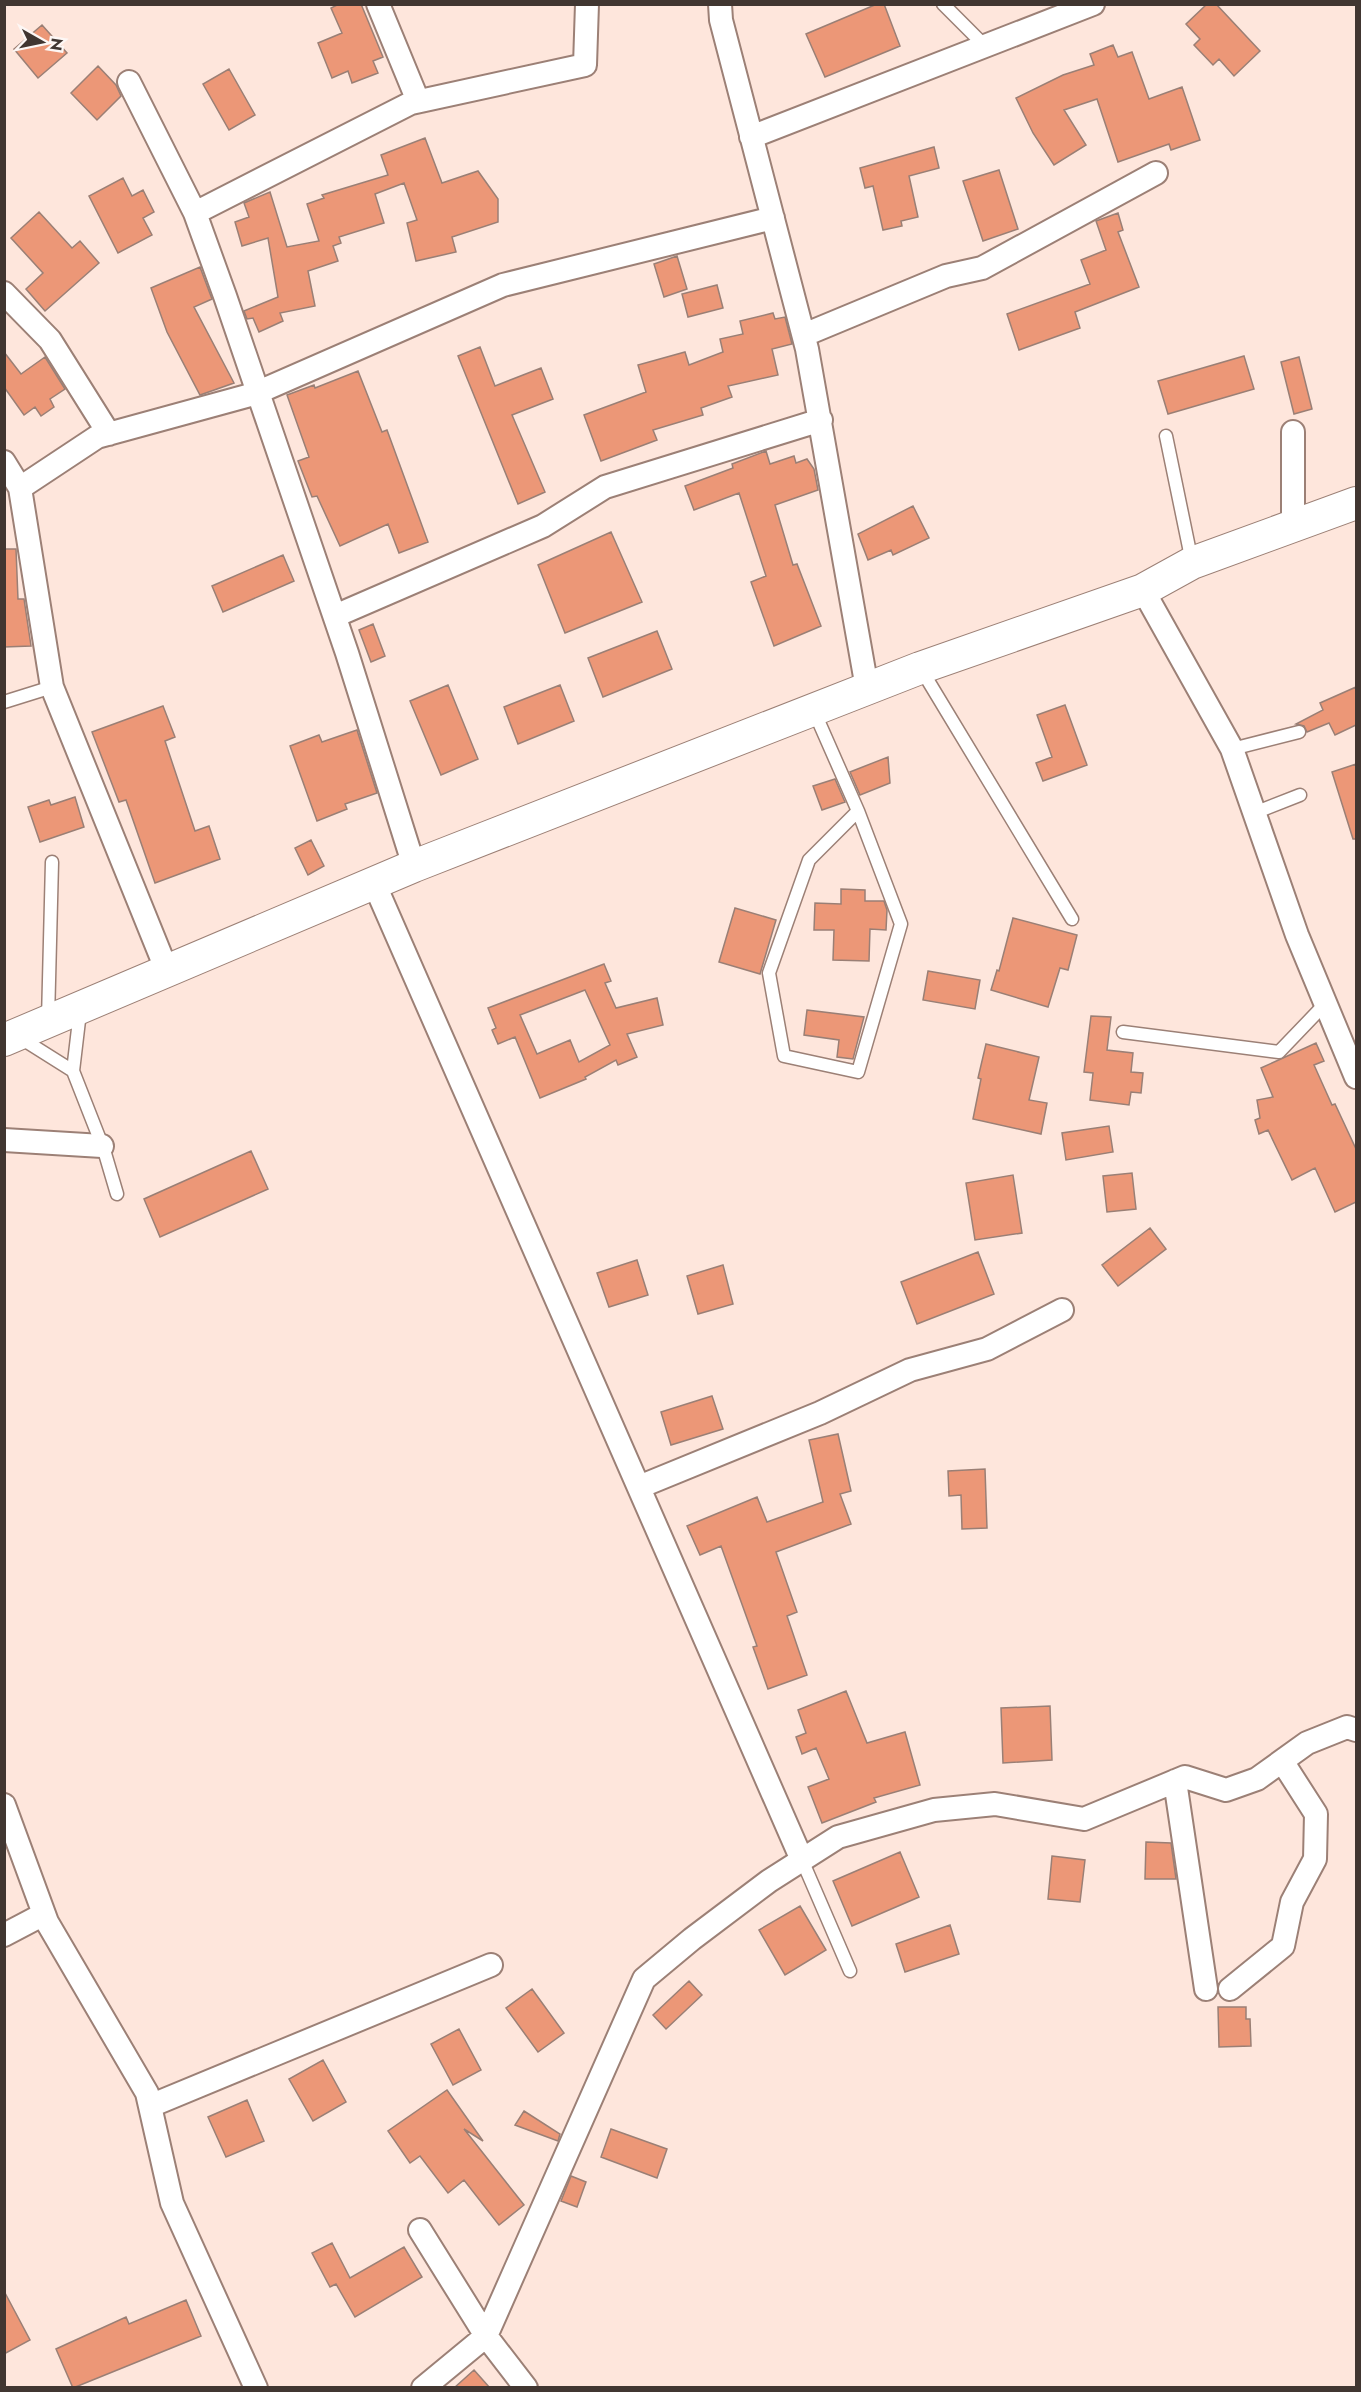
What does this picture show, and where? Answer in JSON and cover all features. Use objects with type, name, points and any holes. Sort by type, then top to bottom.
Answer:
[{"type":"main road","points":[[10,1037],[414,866],[867,688],[1143,590],[1192,563],[1356,503]]},
{"type":"street","points":[[378,4],[418,102]]},
{"type":"street","points":[[195,213],[418,102],[585,65],[587,4]]},
{"type":"street","points":[[720,4],[751,137],[804,335],[821,420],[867,688]]},
{"type":"street","points":[[751,137],[1093,4]]},
{"type":"street","points":[[129,82],[195,213],[335,616],[414,866]]},
{"type":"street","points":[[804,335],[946,276],[982,268],[1156,172]]},
{"type":"street","points":[[20,488],[97,437],[259,393],[504,285],[773,218]]},
{"type":"street","points":[[4,292],[50,340],[109,434]]},
{"type":"street","points":[[335,616],[543,526],[605,487],[821,420]]},
{"type":"street","points":[[1293,432],[1293,527]]},
{"type":"street","points":[[4,462],[20,488],[52,687],[167,971]]},
{"type":"street","points":[[1143,590],[1232,748],[1296,935],[1356,1073]]},
{"type":"street","points":[[374,883],[802,1860]]},
{"type":"street","points":[[4,1140],[102,1146]]},
{"type":"street","points":[[639,1487],[820,1413],[910,1370],[987,1349],[1062,1310]]},
{"type":"street","points":[[423,2388],[486,2336],[644,1979],[692,1939],[769,1881],[838,1837],[934,1810],[995,1804],[1084,1819],[1185,1777],[1226,1790],[1257,1779],[1307,1743],[1347,1726],[1356,1730]]},
{"type":"street","points":[[1230,1989],[1283,1946],[1292,1902],[1315,1859],[1317,1814],[1282,1761]]},
{"type":"street","points":[[1175,1781],[1206,1989]]},
{"type":"street","points":[[4,1805],[44,1914],[147,2093],[172,2203],[256,2388]]},
{"type":"street","points":[[4,1935],[44,1914]]},
{"type":"street","points":[[150,2106],[491,1965]]},
{"type":"street","points":[[420,2230],[486,2336],[526,2388]]},
{"type":"lane","points":[[943,4],[985,46]]},
{"type":"lane","points":[[1166,436],[1192,563]]},
{"type":"lane","points":[[920,668],[1072,919]]},
{"type":"lane","points":[[4,702],[52,687]]},
{"type":"lane","points":[[813,710],[858,811],[901,924],[858,1072],[784,1056],[769,973],[809,860],[858,811]]},
{"type":"lane","points":[[1232,748],[1299,732]]},
{"type":"lane","points":[[1254,813],[1300,795]]},
{"type":"lane","points":[[48,1021],[52,862]]},
{"type":"lane","points":[[1123,1032],[1279,1052],[1325,1004]]},
{"type":"lane","points":[[81,1007],[73,1071],[102,1146],[117,1194]]},
{"type":"lane","points":[[10,1037],[73,1071]]},
{"type":"lane","points":[[802,1860],[850,1971]]},
{"type":"building","points":[[339,4],[361,4],[383,57],[373,61],[378,73],[352,83],[348,71],[332,78],[318,43],[342,33],[331,8]]},
{"type":"building","points":[[877,4],[884,4],[900,46],[825,77],[806,34]]},
{"type":"building","points":[[1207,4],[1216,4],[1260,51],[1234,76],[1219,59],[1213,65],[1194,45],[1200,39],[1186,24]]},
{"type":"building","points":[[42,25],[67,53],[38,78],[14,49]]},
{"type":"building","points":[[1113,45],[1118,57],[1132,52],[1149,99],[1182,87],[1200,140],[1171,150],[1169,144],[1118,162],[1097,99],[1064,110],[1086,145],[1054,165],[1033,133],[1016,98],[1063,75],[1094,65],[1090,54]]},
{"type":"building","points":[[98,66],[116,85],[121,96],[97,120],[71,93]]},
{"type":"building","points":[[229,69],[255,115],[229,130],[203,84]]},
{"type":"building","points":[[425,138],[442,183],[478,171],[498,199],[498,222],[452,237],[456,252],[416,261],[407,223],[417,220],[404,183],[375,194],[384,223],[339,237],[341,243],[333,246],[338,261],[308,271],[315,306],[280,313],[283,321],[259,332],[253,318],[247,319],[244,311],[278,297],[268,238],[242,246],[235,222],[249,217],[244,203],[270,192],[287,247],[319,241],[307,204],[324,198],[322,195],[388,175],[381,155]]},
{"type":"building","points":[[934,147],[939,168],[909,176],[918,217],[901,221],[902,226],[883,230],[873,186],[865,188],[860,168]]},
{"type":"building","points":[[999,170],[1018,229],[983,241],[963,181]]},
{"type":"building","points":[[123,178],[132,196],[143,190],[154,212],[143,218],[152,235],[118,253],[89,196]]},
{"type":"building","points":[[39,212],[72,248],[80,241],[99,263],[45,311],[26,289],[43,273],[11,238]]},
{"type":"building","points":[[1118,213],[1123,230],[1118,232],[1139,287],[1075,312],[1080,328],[1019,350],[1007,314],[1090,284],[1081,260],[1106,250],[1096,221]]},
{"type":"building","points":[[677,256],[687,289],[664,297],[654,264]]},
{"type":"building","points":[[200,267],[212,299],[194,307],[234,383],[200,395],[167,332],[151,288]]},
{"type":"building","points":[[717,285],[723,308],[688,317],[682,294]]},
{"type":"building","points":[[773,313],[775,319],[785,317],[792,344],[772,349],[778,375],[728,386],[732,397],[701,408],[703,415],[653,430],[657,440],[601,461],[584,415],[646,392],[638,365],[685,352],[689,365],[723,352],[720,339],[743,334],[740,321]]},
{"type":"building","points":[[480,347],[495,386],[541,368],[553,399],[512,415],[545,492],[518,504],[458,356]]},
{"type":"building","points":[[4,352],[21,374],[45,357],[65,389],[50,399],[54,407],[41,416],[35,407],[24,415],[4,387]]},
{"type":"building","points":[[1244,356],[1254,389],[1168,414],[1158,381]]},
{"type":"building","points":[[1299,357],[1312,409],[1294,414],[1281,362]]},
{"type":"building","points":[[358,371],[382,432],[387,430],[428,542],[399,553],[388,524],[340,546],[317,496],[312,497],[298,461],[309,457],[287,395],[314,385],[315,388]]},
{"type":"building","points":[[766,451],[770,464],[794,456],[796,463],[807,459],[814,469],[818,490],[775,505],[793,565],[797,564],[821,626],[774,646],[751,582],[766,576],[739,493],[694,510],[685,486],[733,468],[732,464]]},
{"type":"building","points":[[913,506],[929,538],[893,555],[891,550],[868,560],[858,534]]},
{"type":"building","points":[[611,532],[642,602],[565,633],[538,565]]},
{"type":"building","points":[[4,549],[16,549],[18,599],[24,599],[31,646],[4,647]]},
{"type":"building","points":[[283,555],[294,581],[223,612],[212,586]]},
{"type":"building","points":[[373,624],[385,656],[371,662],[359,630]]},
{"type":"building","points":[[657,631],[672,669],[603,697],[588,658]]},
{"type":"building","points":[[448,685],[478,759],[441,775],[410,701]]},
{"type":"building","points":[[560,685],[574,721],[518,744],[504,707]]},
{"type":"building","points":[[1356,687],[1356,725],[1335,735],[1329,723],[1307,732],[1304,726],[1296,724],[1323,710],[1320,703]]},
{"type":"building","points":[[1065,705],[1087,765],[1043,781],[1036,763],[1052,757],[1037,715]]},
{"type":"building","points":[[163,706],[175,737],[165,741],[195,831],[209,826],[220,859],[155,883],[126,800],[119,802],[92,732]]},
{"type":"building","points":[[357,730],[377,793],[345,804],[347,809],[317,821],[290,746],[319,735],[322,742]]},
{"type":"building","points":[[888,757],[890,783],[860,795],[850,772]]},
{"type":"building","points":[[1356,764],[1356,839],[1353,839],[1332,772]]},
{"type":"building","points":[[835,779],[845,802],[822,810],[813,786]]},
{"type":"building","points":[[75,797],[84,827],[40,842],[28,807],[49,800],[51,805]]},
{"type":"building","points":[[311,840],[324,866],[308,875],[295,848]]},
{"type":"building","points":[[841,889],[865,890],[865,901],[884,901],[887,910],[886,930],[870,929],[869,961],[833,960],[834,930],[814,930],[815,903],[841,904]]},
{"type":"building","points":[[735,908],[776,920],[760,974],[719,962]]},
{"type":"building","points":[[1013,918],[1077,935],[1068,970],[1060,968],[1048,1007],[991,990],[997,970],[999,971]]},
{"type":"building","points":[[604,964],[611,981],[605,983],[616,1008],[657,998],[663,1025],[627,1034],[637,1057],[618,1065],[616,1060],[585,1077],[586,1079],[540,1098],[515,1037],[498,1044],[492,1030],[496,1028],[488,1008]],"holes":[[[585,990],[610,1045],[579,1062],[570,1040],[537,1054],[520,1015]]]},
{"type":"building","points":[[928,971],[980,980],[975,1009],[923,1000]]},
{"type":"building","points":[[807,1010],[864,1017],[853,1059],[837,1057],[839,1040],[804,1035]]},
{"type":"building","points":[[1091,1016],[1111,1017],[1107,1050],[1133,1053],[1131,1072],[1143,1073],[1141,1093],[1131,1092],[1129,1105],[1090,1100],[1093,1073],[1084,1072]]},
{"type":"building","points":[[1316,1043],[1324,1061],[1314,1065],[1356,1149],[1356,1202],[1335,1212],[1315,1168],[1292,1180],[1268,1130],[1259,1134],[1255,1120],[1260,1118],[1257,1100],[1273,1097],[1261,1068]]},
{"type":"building","points":[[986,1044],[1039,1057],[1029,1100],[1047,1103],[1041,1134],[973,1119],[981,1079],[978,1078]]},
{"type":"building","points":[[1109,1126],[1113,1152],[1066,1160],[1062,1133]]},
{"type":"building","points":[[251,1151],[268,1189],[160,1237],[144,1199]]},
{"type":"building","points":[[1132,1173],[1136,1209],[1107,1212],[1103,1176]]},
{"type":"building","points":[[1013,1175],[1022,1233],[975,1240],[966,1183]]},
{"type":"building","points":[[1150,1228],[1166,1249],[1118,1286],[1102,1265]]},
{"type":"building","points":[[978,1252],[994,1294],[917,1324],[901,1282]]},
{"type":"building","points":[[637,1260],[648,1295],[609,1307],[597,1273]]},
{"type":"building","points":[[723,1265],[733,1304],[698,1314],[687,1276]]},
{"type":"building","points":[[712,1396],[723,1429],[671,1445],[661,1412]]},
{"type":"building","points":[[838,1434],[851,1491],[840,1494],[851,1524],[776,1552],[797,1612],[787,1616],[807,1675],[768,1689],[753,1647],[757,1646],[721,1546],[700,1555],[687,1526],[757,1497],[767,1522],[823,1502],[809,1440]]},
{"type":"building","points":[[985,1469],[987,1528],[962,1529],[961,1495],[949,1496],[948,1471]]},
{"type":"building","points":[[846,1691],[867,1743],[905,1732],[920,1785],[874,1798],[876,1802],[822,1823],[808,1787],[829,1779],[816,1748],[802,1754],[796,1737],[806,1733],[798,1710]]},
{"type":"building","points":[[1050,1706],[1052,1760],[1003,1763],[1001,1708]]},
{"type":"building","points":[[1146,1842],[1171,1843],[1176,1879],[1145,1879]]},
{"type":"building","points":[[900,1852],[919,1897],[852,1926],[833,1881]]},
{"type":"building","points":[[1052,1856],[1085,1860],[1080,1902],[1048,1899]]},
{"type":"building","points":[[800,1906],[826,1950],[785,1975],[759,1930]]},
{"type":"building","points":[[950,1925],[959,1954],[905,1972],[896,1944]]},
{"type":"building","points":[[689,1981],[702,1995],[666,2029],[653,2015]]},
{"type":"building","points":[[532,1989],[564,2033],[538,2052],[506,2008]]},
{"type":"building","points":[[1218,2007],[1246,2007],[1246,2019],[1250,2019],[1251,2046],[1219,2047]]},
{"type":"building","points":[[459,2029],[481,2070],[453,2085],[431,2044]]},
{"type":"building","points":[[323,2060],[346,2102],[313,2121],[289,2079]]},
{"type":"building","points":[[447,2090],[483,2141],[464,2129],[524,2205],[499,2225],[464,2180],[448,2193],[420,2156],[410,2163],[388,2131]]},
{"type":"building","points":[[247,2100],[264,2141],[226,2157],[208,2117]]},
{"type":"building","points":[[524,2111],[560,2134],[558,2141],[515,2125]]},
{"type":"building","points":[[611,2129],[667,2149],[657,2178],[601,2157]]},
{"type":"building","points":[[571,2176],[586,2182],[577,2207],[561,2201]]},
{"type":"building","points":[[332,2243],[350,2278],[404,2247],[422,2277],[355,2317],[336,2284],[330,2287],[312,2253]]},
{"type":"building","points":[[4,2291],[30,2340],[4,2354]]},
{"type":"building","points":[[186,2300],[201,2336],[73,2388],[56,2349],[126,2317],[129,2324]]},
{"type":"building","points":[[474,2370],[490,2388],[454,2388]]}]
